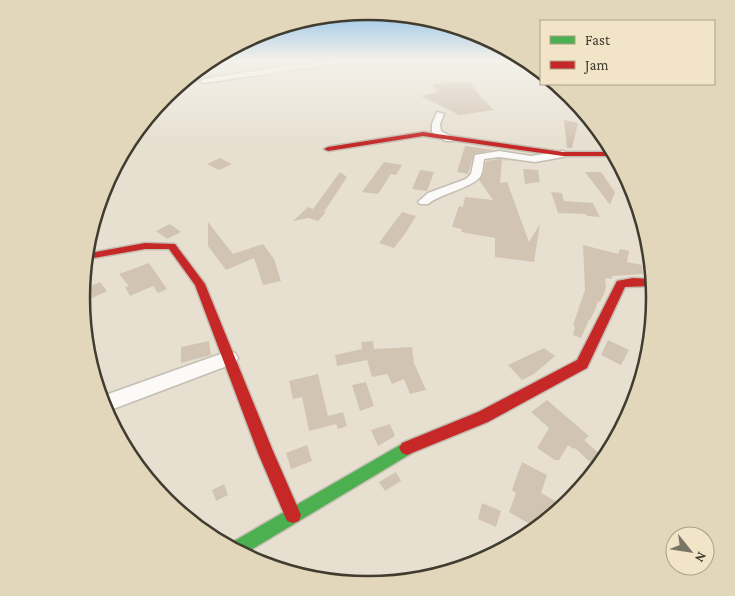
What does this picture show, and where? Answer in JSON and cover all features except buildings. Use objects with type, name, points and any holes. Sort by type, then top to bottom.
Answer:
[{"type":"street","points":[[440,114],[436,124],[437,132],[449,138]]},
{"type":"street","points":[[328,149],[399,139],[414,134],[563,154]]},
{"type":"street","points":[[424,202],[432,195],[470,181],[476,175],[478,158],[486,155],[501,153],[531,159],[563,154],[604,153]]},
{"type":"street","points":[[93,255],[152,245],[166,244],[172,246],[200,284],[266,453],[293,515]]},
{"type":"street","points":[[241,545],[403,449],[483,417],[582,364],[621,284],[645,283]]},
{"type":"street","points":[[110,402],[229,358]]},
{"type":"traffic: fast","points":[[241,545],[407,448]]},
{"type":"traffic: jam","points":[[328,149],[423,134],[563,154],[605,154]]},
{"type":"traffic: jam","points":[[93,255],[145,246],[172,246],[200,284],[266,453],[293,515]]},
{"type":"traffic: jam","points":[[407,448],[483,417],[582,364],[621,284],[645,283]]}]
